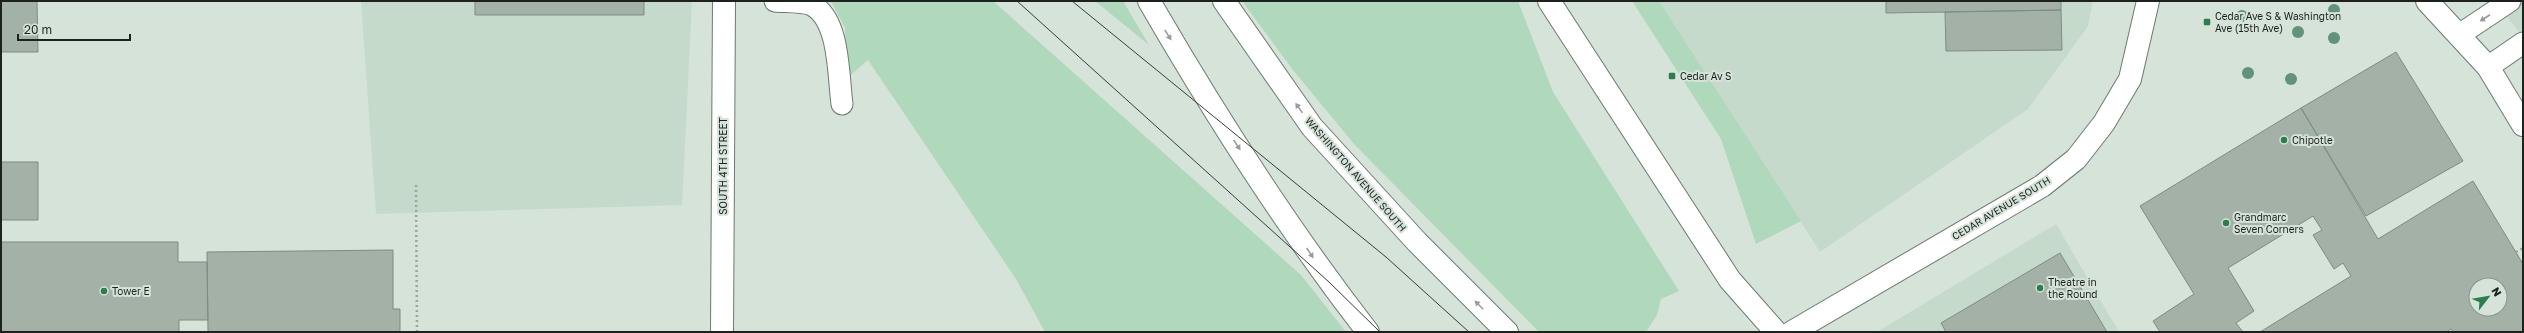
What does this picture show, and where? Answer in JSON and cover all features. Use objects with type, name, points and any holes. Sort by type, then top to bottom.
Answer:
[{"type":"street","name":"SOUTH 4TH STREET","points":[[722,332],[724,1]]},
{"type":"street","points":[[1148,1],[1224,124],[1329,282],[1368,332]]},
{"type":"street","name":"WASHINGTON AVENUE SOUTH","points":[[1224,1],[1312,126],[1416,242],[1507,332]]},
{"type":"street","points":[[1549,1],[1730,280],[1776,332]]},
{"type":"street","name":"CEDAR AVENUE SOUTH","points":[[1792,332],[2042,186],[2076,159],[2104,123],[2130,79],[2148,1]]},
{"type":"street","points":[[2426,1],[2488,67],[2523,126]]},
{"type":"lane","points":[[775,1],[811,5],[826,16],[832,31],[842,104]]},
{"type":"lane","points":[[2459,35],[2510,1]]},
{"type":"lane","points":[[2488,67],[2523,43]]},
{"type":"path","points":[[416,185],[417,332]]},
{"type":"path","points":[[2516,252],[2523,248]]},
{"type":"shaded area","points":[[361,1],[692,1],[682,205],[376,214]]},
{"type":"shaded area","points":[[1659,1],[2093,1],[2088,26],[2028,109],[1820,252]]},
{"type":"shaded area","points":[[2492,1],[2523,1],[2523,37],[2505,14]]},
{"type":"shaded area","points":[[2056,224],[2119,332],[1877,332]]},
{"type":"green space","points":[[831,1],[993,1],[1301,275],[1346,332],[1045,332],[1016,279],[868,60],[847,78],[845,28]]},
{"type":"green space","points":[[1095,1],[1123,1],[1149,45]]},
{"type":"green space","points":[[1242,1],[1518,1],[1553,92],[1679,291],[1661,299],[1657,315],[1646,332],[1539,332],[1354,144],[1293,70]]},
{"type":"green space","points":[[1632,1],[1659,1],[1801,221],[1756,244],[1721,139]]},
{"type":"building","points":[[1,1],[37,1],[38,52],[1,52]]},
{"type":"building","points":[[475,1],[644,1],[644,15],[475,15]]},
{"type":"building","points":[[1886,1],[2061,1],[2061,10],[1886,13]]},
{"type":"building","points":[[2061,10],[2062,50],[1946,51],[1945,12]]},
{"type":"building","points":[[2396,52],[2463,161],[2366,216],[2301,108]]},
{"type":"building","name":"Grandmarc Seven Corners","points":[[2301,108],[2378,239],[2473,181],[2523,264],[2523,332],[2453,332],[2451,329],[2446,332],[2260,332],[2351,276],[2343,263],[2334,269],[2313,235],[2322,230],[2313,216],[2228,268],[2254,311],[2236,323],[2243,332],[2160,332],[2153,321],[2194,294],[2140,206]]},
{"type":"building","points":[[1,162],[38,162],[38,220],[1,220]]},
{"type":"building","name":"Tower E","points":[[1,242],[178,242],[178,262],[207,262],[208,320],[179,320],[179,332],[1,332]]},
{"type":"building","points":[[393,250],[393,309],[400,309],[400,332],[208,332],[207,252]]},
{"type":"building","name":"Theatre in the Round","points":[[2060,253],[2107,332],[1946,332],[1941,323]]},
{"type":"tram line","points":[[1017,1],[1329,282],[1380,332]]},
{"type":"tram line","points":[[1072,1],[1386,257],[1469,332]]},
{"type":"place","name":"Cedar Ave S & Washington Ave (15th Ave)","points":[[2207,22]]},
{"type":"place","name":"Cedar Av S","points":[[1672,76]]},
{"type":"place","name":"Chipotle","points":[[2284,140]]},
{"type":"place","name":"Grandmarc Seven Corners","points":[[2226,223]]},
{"type":"place","name":"Theatre in the Round","points":[[2040,288]]},
{"type":"place","name":"Tower E","points":[[104,291]]}]
